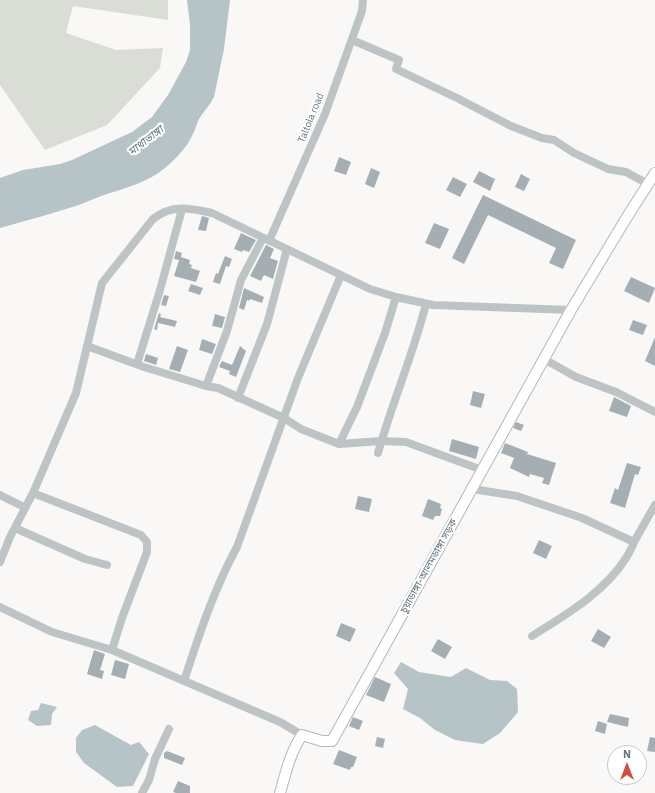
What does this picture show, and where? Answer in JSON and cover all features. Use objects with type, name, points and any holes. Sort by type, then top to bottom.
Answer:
[{"type":"main road","name":"চুয়াডাঙ্গা-আলমডাঙ্গা সড়ক","points":[[302,735],[322,741],[332,741],[544,359],[655,173]]},
{"type":"main road","points":[[280,793],[288,761],[302,735]]},
{"type":"street","name":"Taltola road","points":[[206,386],[227,331],[241,280],[266,239],[325,114],[362,11],[363,0]]},
{"type":"street","points":[[352,40],[399,60],[396,69],[457,98],[502,122],[542,138],[554,140],[574,153],[608,169],[626,172],[648,184]]},
{"type":"street","points":[[0,562],[24,507],[33,493],[76,394],[102,283],[154,219],[162,212],[172,209],[194,208],[212,214],[370,290],[396,297],[426,304],[572,310]]},
{"type":"street","points":[[137,364],[160,290],[182,209]]},
{"type":"street","points":[[238,398],[267,324],[287,249]]},
{"type":"street","points":[[184,681],[205,616],[224,571],[237,546],[306,357],[340,275]]},
{"type":"street","points":[[339,444],[357,408],[385,333],[396,297]]},
{"type":"street","points":[[378,453],[410,359],[426,304]]},
{"type":"street","points":[[87,346],[137,364],[206,386],[218,388],[284,418],[301,429],[339,444],[381,441],[406,442],[482,470]]},
{"type":"street","points":[[544,359],[576,377],[616,392],[655,412]]},
{"type":"street","points":[[472,489],[518,496],[582,518],[634,542]]},
{"type":"street","points":[[33,493],[141,535],[147,542],[147,552],[122,618],[112,650]]},
{"type":"street","points":[[0,496],[24,507]]},
{"type":"street","points":[[532,636],[568,614],[603,586],[622,564],[633,547],[634,542],[655,505]]},
{"type":"street","points":[[15,528],[85,558],[107,565]]},
{"type":"street","points":[[0,607],[52,632],[112,650],[280,722],[302,735]]},
{"type":"street","points":[[142,793],[149,780],[155,759],[169,729]]},
{"type":"shaded area","points":[[0,0],[168,0],[168,20],[73,6],[66,33],[116,50],[163,48],[160,68],[107,125],[45,150],[0,85]]},
{"type":"water","name":"মাথাভাঙ্গা","points":[[187,0],[230,0],[224,49],[214,97],[199,119],[190,140],[176,158],[151,178],[79,205],[0,228],[0,178],[23,170],[60,164],[72,160],[132,132],[152,117],[168,95],[186,62],[190,50],[190,25]]},
{"type":"water","points":[[401,662],[419,672],[451,677],[466,668],[490,680],[507,681],[517,689],[518,712],[500,733],[483,744],[455,740],[435,730],[420,718],[403,709],[408,689],[394,673]]},
{"type":"water","points":[[41,703],[57,707],[52,714],[51,725],[37,726],[28,720],[31,711],[38,710]]},
{"type":"water","points":[[95,725],[131,745],[139,742],[149,754],[133,786],[117,787],[84,763],[76,752],[76,738],[82,730]]},
{"type":"building","points":[[339,157],[351,162],[346,175],[334,171]]},
{"type":"building","points":[[371,168],[380,172],[374,188],[365,184]]},
{"type":"building","points":[[479,171],[495,179],[490,191],[473,182]]},
{"type":"building","points":[[521,174],[530,179],[524,191],[515,187]]},
{"type":"building","points":[[453,177],[467,184],[460,197],[446,190]]},
{"type":"building","points":[[483,195],[576,240],[563,269],[549,263],[556,248],[488,215],[464,264],[452,258]]},
{"type":"building","points":[[202,216],[209,218],[206,231],[198,230]]},
{"type":"building","points":[[434,223],[449,229],[440,249],[425,243]]},
{"type":"building","points":[[241,233],[256,240],[249,252],[243,250],[242,252],[234,249]]},
{"type":"building","points":[[266,245],[274,249],[270,258],[278,261],[273,279],[264,275],[261,281],[250,276]]},
{"type":"building","points":[[176,251],[182,253],[181,257],[190,260],[189,264],[192,265],[191,268],[200,271],[196,282],[174,276],[179,260],[174,259]]},
{"type":"building","points":[[225,256],[232,259],[229,267],[226,266],[220,284],[213,282],[216,273],[218,274]]},
{"type":"building","points":[[631,277],[655,288],[649,303],[624,291]]},
{"type":"building","points":[[191,284],[203,288],[200,295],[188,291]]},
{"type":"building","points":[[244,288],[264,297],[262,303],[250,299],[249,301],[247,300],[244,310],[239,308]]},
{"type":"building","points":[[164,295],[169,296],[166,306],[161,305]]},
{"type":"building","points":[[159,313],[161,314],[160,317],[177,321],[175,327],[158,323],[157,330],[154,329]]},
{"type":"building","points":[[215,314],[225,317],[222,328],[212,326]]},
{"type":"building","points":[[633,320],[647,325],[643,335],[629,330]]},
{"type":"building","points":[[655,337],[655,366],[645,361]]},
{"type":"building","points":[[202,339],[216,344],[212,354],[199,350]]},
{"type":"building","points":[[177,346],[188,350],[180,372],[169,369]]},
{"type":"building","points":[[240,346],[246,351],[236,377],[229,374],[230,371],[219,367],[222,361],[232,365]]},
{"type":"building","points":[[146,354],[158,358],[156,365],[144,361]]},
{"type":"building","points":[[473,391],[485,394],[481,408],[470,405]]},
{"type":"building","points":[[614,397],[631,406],[627,417],[609,411]]},
{"type":"building","points":[[516,422],[524,425],[521,431],[513,428]]},
{"type":"building","points":[[452,439],[479,447],[476,459],[449,451]]},
{"type":"building","points":[[505,443],[528,452],[527,454],[556,463],[549,485],[542,483],[544,478],[530,474],[529,477],[510,468],[514,458],[501,453]]},
{"type":"building","points":[[627,463],[641,467],[638,475],[635,474],[625,508],[610,503],[615,488],[618,490]]},
{"type":"building","points":[[358,496],[372,499],[369,512],[355,509]]},
{"type":"building","points":[[428,499],[441,504],[440,508],[442,509],[440,516],[435,516],[433,520],[422,516]]},
{"type":"building","points":[[539,540],[552,546],[546,559],[533,553]]},
{"type":"building","points":[[341,623],[356,629],[350,642],[336,636]]},
{"type":"building","points":[[598,629],[611,637],[604,648],[591,641]]},
{"type":"building","points":[[438,639],[452,647],[445,659],[431,651]]},
{"type":"building","points":[[94,650],[105,654],[100,670],[104,671],[102,679],[87,674]]},
{"type":"building","points":[[115,660],[129,664],[125,679],[111,675]]},
{"type":"building","points":[[375,677],[391,684],[384,702],[366,695]]},
{"type":"building","points":[[610,714],[629,718],[628,727],[607,722]]},
{"type":"building","points":[[353,717],[363,721],[359,730],[349,726]]},
{"type":"building","points":[[598,721],[607,724],[605,734],[595,731]]},
{"type":"building","points":[[377,737],[385,739],[383,748],[375,746]]},
{"type":"building","points":[[650,737],[655,738],[655,752],[647,751]]},
{"type":"building","points":[[339,750],[357,757],[353,767],[351,767],[350,770],[333,764]]},
{"type":"building","points":[[167,751],[185,758],[182,765],[164,758],[164,753]]},
{"type":"building","points":[[178,781],[190,786],[190,793],[173,792]]}]
